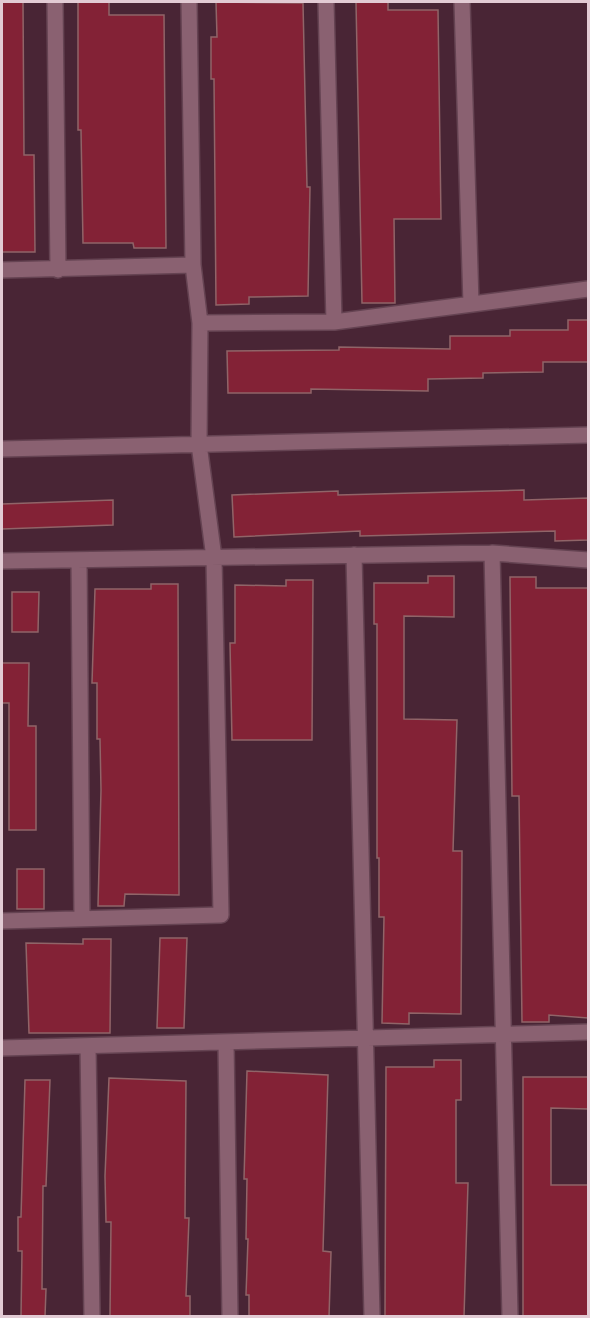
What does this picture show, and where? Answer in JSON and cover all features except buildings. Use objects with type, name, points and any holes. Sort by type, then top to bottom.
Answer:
[{"type":"street","points":[[55,2],[58,270]]},
{"type":"street","points":[[2,921],[221,915],[214,558],[199,444],[200,323],[193,265],[189,2]]},
{"type":"street","points":[[326,2],[334,322]]},
{"type":"street","points":[[462,2],[471,304]]},
{"type":"street","points":[[2,270],[193,265]]},
{"type":"street","points":[[200,323],[334,322],[588,289]]},
{"type":"street","points":[[2,449],[588,435]]},
{"type":"street","points":[[492,553],[510,1317]]},
{"type":"street","points":[[2,561],[492,553],[588,560]]},
{"type":"street","points":[[354,555],[372,1317]]},
{"type":"street","points":[[79,560],[82,918]]},
{"type":"street","points":[[2,1048],[588,1032]]},
{"type":"street","points":[[226,1042],[230,1317]]},
{"type":"street","points":[[88,1046],[92,1317]]}]
